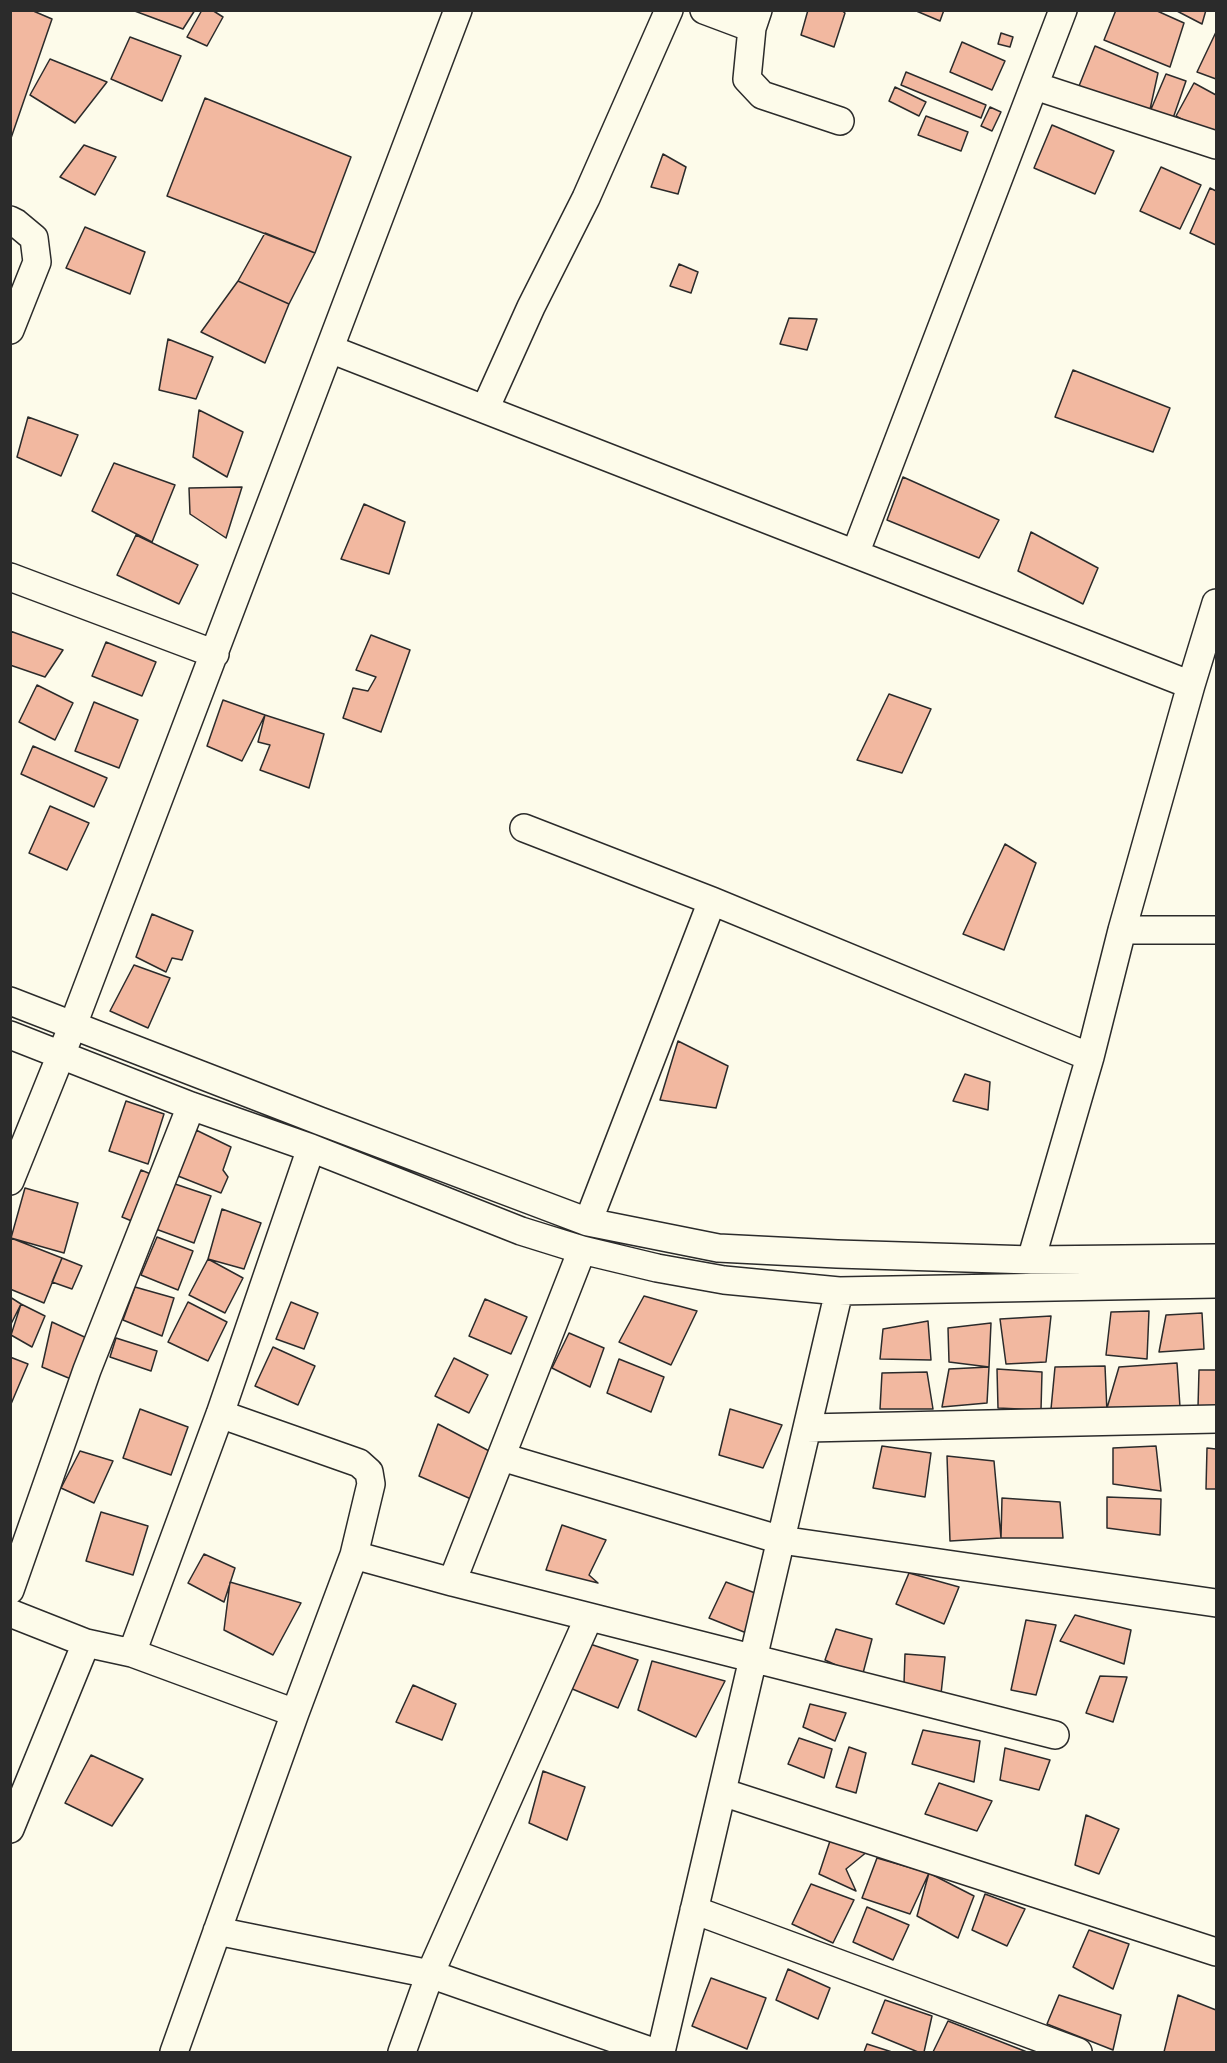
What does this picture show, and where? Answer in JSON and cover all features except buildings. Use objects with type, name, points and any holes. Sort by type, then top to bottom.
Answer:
[{"type":"street","points":[[10,1181],[62,1055],[458,10]]},
{"type":"street","points":[[485,410],[531,307],[586,198],[669,10]]},
{"type":"street","points":[[704,10],[755,19],[747,58],[747,79],[762,95],[840,122]]},
{"type":"street","points":[[855,554],[1063,10]]},
{"type":"street","points":[[1035,86],[1216,145]]},
{"type":"street","points":[[10,220],[34,238],[37,262],[10,330]]},
{"type":"street","points":[[330,349],[1191,685]]},
{"type":"street","points":[[10,577],[215,654]]},
{"type":"street","points":[[1031,1260],[1090,1057],[1122,930],[1191,685],[1216,609]]},
{"type":"street","points":[[524,828],[712,901],[1090,1057]]},
{"type":"street","points":[[588,1222],[712,901]]},
{"type":"street","points":[[1122,930],[1216,930]]},
{"type":"street","points":[[10,1001],[588,1222],[718,1248],[1031,1260],[1216,1258]]},
{"type":"street","points":[[10,1035],[191,1106],[311,1148],[521,1231],[582,1250],[657,1268],[724,1280],[839,1291],[1216,1284]]},
{"type":"street","points":[[10,1590],[87,1370],[191,1106]]},
{"type":"street","points":[[132,1653],[220,1414],[311,1148]]},
{"type":"street","points":[[452,1582],[582,1250]]},
{"type":"street","points":[[661,2052],[839,1291]]},
{"type":"street","points":[[174,2052],[354,1555],[371,1484],[369,1472],[359,1463],[220,1414]]},
{"type":"street","points":[[807,1428],[1216,1419]]},
{"type":"street","points":[[502,1458],[781,1540],[1216,1603]]},
{"type":"street","points":[[354,1555],[1055,1735]]},
{"type":"street","points":[[10,1613],[86,1643],[132,1653],[295,1713]]},
{"type":"street","points":[[402,2052],[430,1974],[589,1617]]},
{"type":"street","points":[[10,1829],[86,1643]]},
{"type":"street","points":[[722,1792],[1216,1952]]},
{"type":"street","points":[[694,1910],[1078,2052]]},
{"type":"street","points":[[217,1931],[430,1974],[653,2052]]}]
